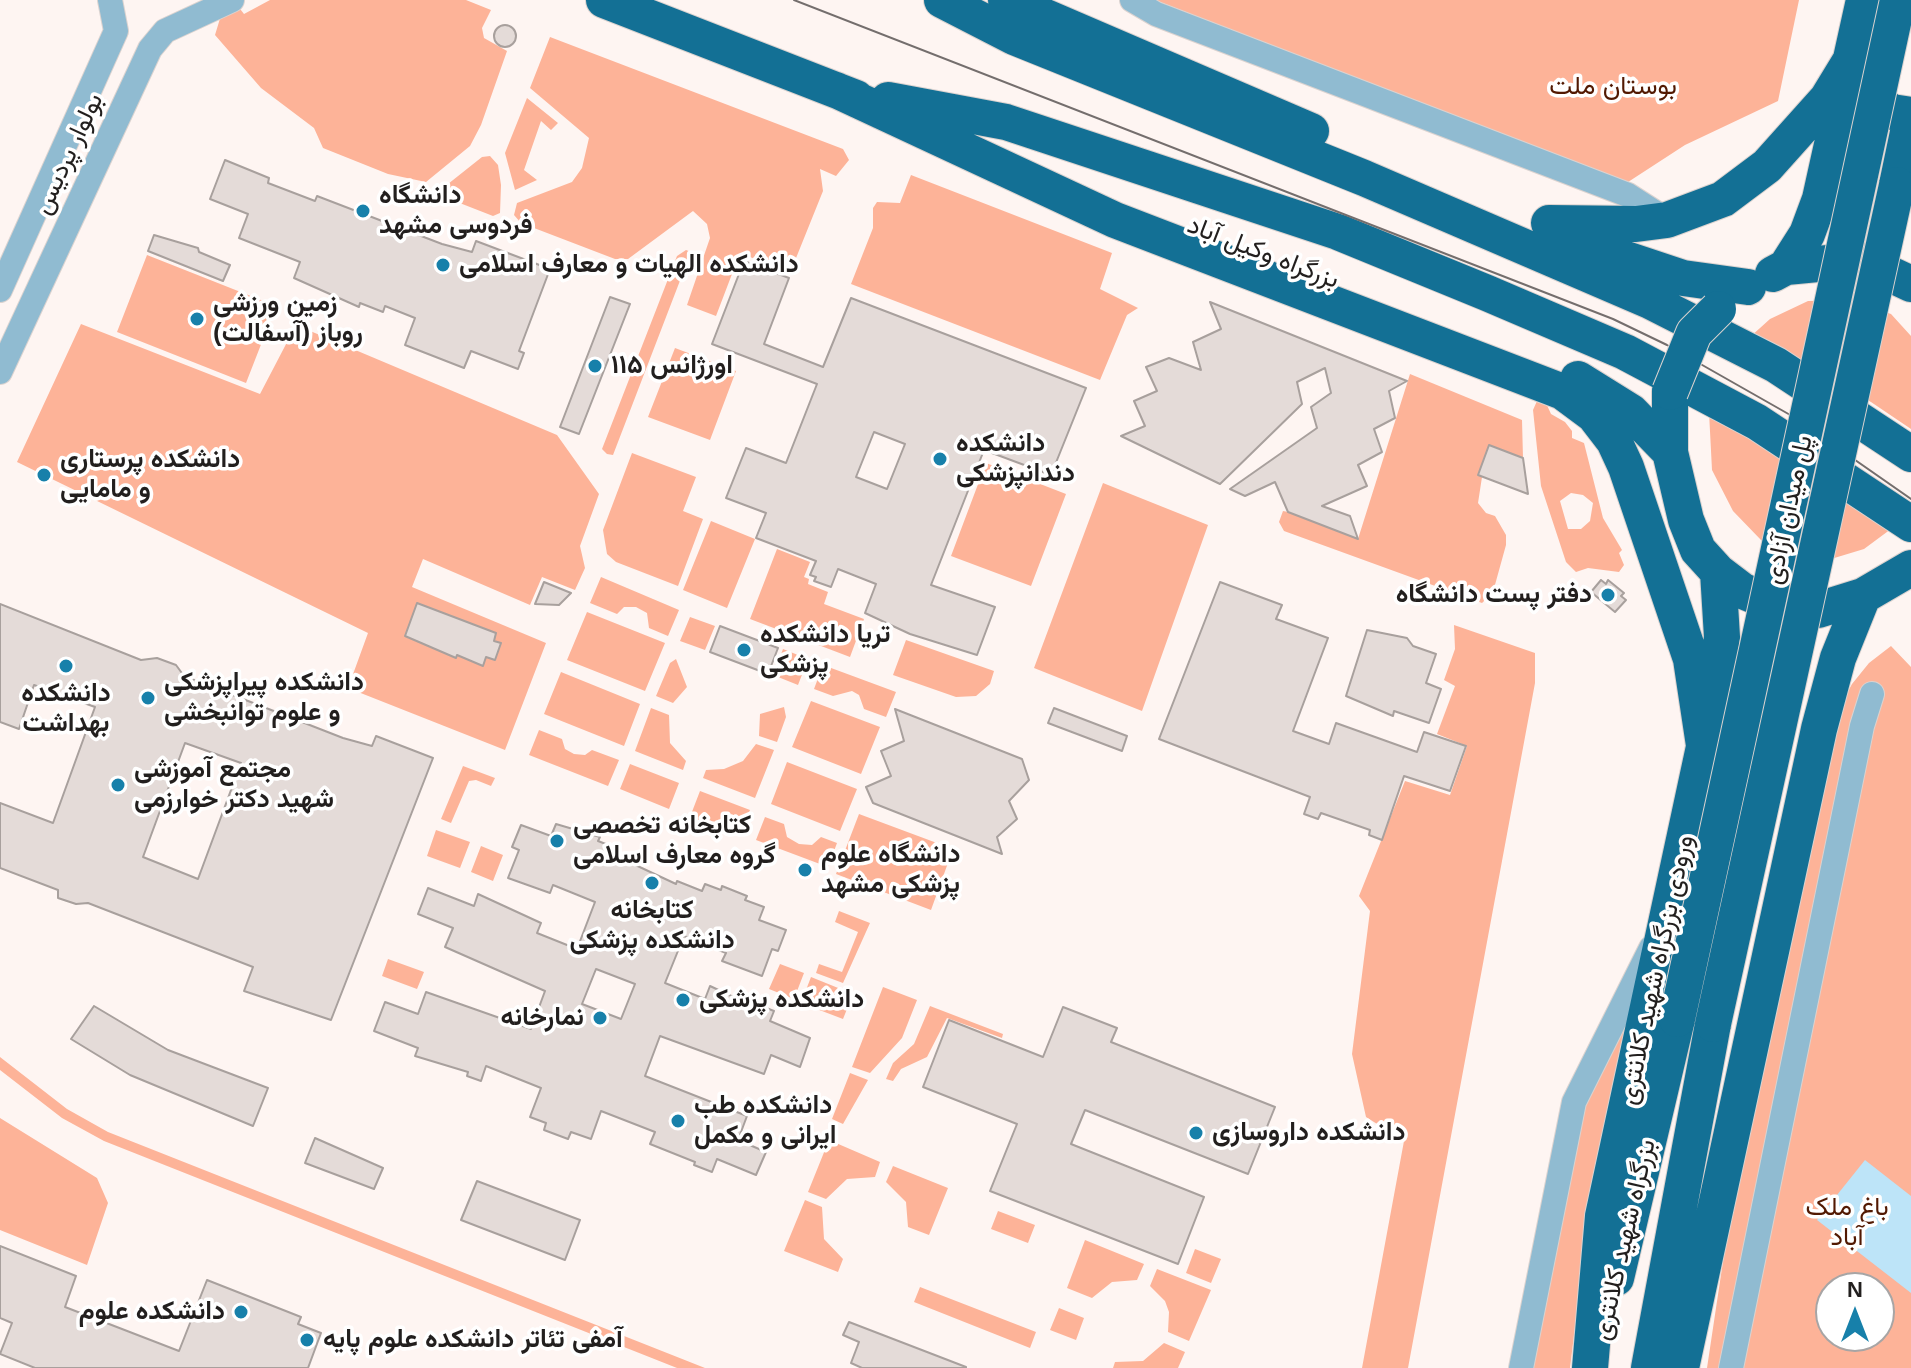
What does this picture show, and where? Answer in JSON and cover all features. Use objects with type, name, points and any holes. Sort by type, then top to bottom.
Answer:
[{"type":"highway","name":"بزرگراه وکیل آباد","points":[[604,0],[1558,367],[1631,412],[1670,452]]},
{"type":"highway","points":[[942,0],[1014,37],[1364,178],[1650,301],[1776,365],[1911,454]]},
{"type":"highway","points":[[1006,0],[1521,223],[1683,278],[1748,287]]},
{"type":"highway","points":[[1786,267],[1807,234],[1820,199],[1864,0]]},
{"type":"highway","name":"پل میدان آزادی","points":[[1677,1019],[1898,0]]},
{"type":"highway","points":[[1521,223],[1636,224],[1667,220],[1723,199],[1767,166],[1827,99],[1852,58]]},
{"type":"highway","points":[[1852,58],[1858,81],[1872,100],[1892,112],[1911,117]]},
{"type":"highway","name":"بزرگراه وکیل آباد","points":[[836,90],[1006,122],[1323,227],[1625,352],[1757,422],[1911,524]]},
{"type":"highway","points":[[836,90],[1115,220],[1563,392],[1594,415],[1614,441],[1626,467],[1691,659],[1705,752]]},
{"type":"highway","name":"پل میدان آزادی","points":[[1713,1024],[1911,117]]},
{"type":"highway","points":[[1893,585],[1818,610],[1784,608],[1743,591],[1718,572],[1698,550],[1686,520],[1670,452],[1670,392],[1694,333],[1718,309],[1748,287],[1786,267],[1860,260],[1911,284]]},
{"type":"highway","name":"ورودی بزرگراه شهید کلانتری","points":[[1592,1368],[1603,1216],[1713,705],[1722,637],[1718,572]]},
{"type":"highway","points":[[1681,1368],[1819,729],[1838,658],[1893,585]]},
{"type":"highway","points":[[1713,705],[1745,685],[1771,684],[1798,699],[1819,729]]},
{"type":"highway","name":"بزرگراه شهید کلانتری","points":[[1592,1368],[1677,1019]]},
{"type":"highway","name":"بزرگراه شهید کلانتری","points":[[1649,1368],[1713,1024]]},
{"type":"street","name":"بولوار پردیس","points":[[0,290],[116,31],[110,0]]},
{"type":"street","name":"بولوار پردیس","points":[[0,372],[150,49],[165,31],[232,0]]},
{"type":"street","points":[[1132,0],[1156,14],[1628,195],[1667,220]]},
{"type":"street","points":[[1731,1368],[1862,726],[1872,694]]},
{"type":"street","points":[[1521,1368],[1574,1102],[1670,914]]},
{"type":"green space","points":[[270,0],[466,0],[491,10],[482,28],[484,38],[507,51],[481,125],[470,146],[426,182],[388,174],[323,148],[314,128],[261,88],[215,35],[222,12],[237,5],[244,14]]},
{"type":"green space","name":"بوستان ملت","points":[[1155,0],[1799,0],[1778,101],[1685,145],[1625,184]]},
{"type":"green space","points":[[550,37],[843,149],[849,160],[836,176],[820,169],[823,191],[790,273],[740,253],[716,316],[687,305],[710,238],[707,224],[693,211],[628,259],[615,259],[521,223],[514,215],[517,203],[572,182],[582,168],[589,138],[530,88]]},
{"type":"green space","points":[[527,98],[558,123],[551,130],[541,121],[524,170],[537,180],[515,190],[505,153]]},
{"type":"green space","points":[[490,156],[498,165],[501,185],[500,213],[493,216],[452,200],[448,191],[448,184],[482,157]]},
{"type":"green space","points":[[911,175],[1112,253],[1100,289],[1138,308],[1127,315],[1100,380],[851,284],[873,228],[873,208],[877,202],[900,203]]},
{"type":"green space","points":[[686,250],[691,252],[613,455],[607,454],[602,449],[677,256]]},
{"type":"green space","name":"زمین ورزشی روباز (آسفالت)","points":[[147,255],[276,306],[246,383],[117,332]]},
{"type":"green space","points":[[1851,300],[1891,314],[1911,336],[1911,429],[1871,402],[1750,337],[1770,319],[1808,301]]},
{"type":"green space","points":[[81,324],[260,394],[296,325],[557,435],[599,494],[580,546],[585,568],[575,590],[542,577],[530,605],[423,559],[412,587],[546,643],[505,750],[348,688],[368,633],[17,462]]},
{"type":"green space","points":[[675,348],[736,371],[710,440],[648,417]]},
{"type":"green space","points":[[1410,374],[1522,420],[1523,458],[1489,445],[1478,475],[1482,477],[1478,503],[1486,513],[1495,516],[1506,535],[1493,592],[1482,603],[1284,531],[1279,522],[1283,511],[1288,512],[1358,539]]},
{"type":"green space","points":[[1537,401],[1546,403],[1551,414],[1565,422],[1572,431],[1572,438],[1584,443],[1603,518],[1622,550],[1619,553],[1624,565],[1619,572],[1588,568],[1576,572],[1566,562],[1541,486],[1533,410]],"holes":[[[1571,493],[1583,495],[1593,503],[1590,521],[1581,529],[1568,529],[1560,501]]]},
{"type":"green space","points":[[1709,412],[1891,529],[1864,549],[1831,559],[1798,555],[1761,540],[1733,511],[1712,470]]},
{"type":"green space","points":[[632,453],[696,477],[683,511],[703,519],[678,586],[616,562],[607,554],[603,530]]},
{"type":"green space","points":[[986,463],[1066,494],[1031,586],[951,556]]},
{"type":"green space","points":[[1103,483],[1208,525],[1142,711],[1034,668]]},
{"type":"green space","points":[[711,521],[755,539],[727,608],[683,590]]},
{"type":"green space","points":[[777,549],[810,562],[804,577],[809,579],[808,584],[828,592],[824,604],[864,619],[850,657],[750,619]]},
{"type":"green space","points":[[601,577],[679,610],[668,636],[649,628],[647,613],[636,607],[624,607],[617,614],[590,603]]},
{"type":"green space","points":[[587,612],[665,643],[645,691],[567,660]]},
{"type":"green space","points":[[690,617],[715,626],[705,650],[680,641]]},
{"type":"green space","points":[[1454,625],[1535,653],[1535,683],[1408,1368],[1362,1368],[1404,1141],[1366,1117],[1352,1054],[1370,911],[1359,896],[1405,781],[1450,795],[1467,746],[1437,734],[1455,686],[1444,680],[1455,649]]},
{"type":"green space","points":[[906,640],[994,671],[990,684],[976,696],[956,697],[893,675]]},
{"type":"green space","name":"باغ ملک آباد","points":[[1891,646],[1911,667],[1911,1368],[1707,1368],[1734,1188],[1839,708],[1852,684],[1869,663]]},
{"type":"green space","points":[[783,649],[808,659],[798,685],[773,675]]},
{"type":"green space","points":[[676,659],[687,687],[673,703],[656,696],[670,663]]},
{"type":"green space","points":[[823,665],[896,692],[886,717],[864,709],[859,695],[852,691],[833,696],[814,689]]},
{"type":"green space","points":[[561,672],[640,704],[624,746],[544,714]]},
{"type":"green space","points":[[811,701],[880,727],[861,774],[792,747]]},
{"type":"green space","points":[[784,707],[786,717],[777,742],[759,736],[760,714]]},
{"type":"green space","points":[[651,708],[669,715],[670,743],[686,761],[683,770],[635,751]]},
{"type":"green space","points":[[539,730],[562,739],[565,749],[574,754],[585,755],[592,750],[619,760],[608,786],[529,755]]},
{"type":"green space","points":[[756,744],[774,750],[755,798],[703,778],[706,770],[724,769],[743,761]]},
{"type":"green space","points":[[787,762],[857,789],[840,831],[771,804]]},
{"type":"green space","points":[[630,764],[679,783],[669,809],[620,789]]},
{"type":"green space","points":[[463,766],[495,778],[491,786],[476,780],[469,781],[451,823],[441,819]]},
{"type":"green space","points":[[700,791],[750,810],[740,836],[690,817]]},
{"type":"green space","points":[[859,814],[953,849],[931,910],[836,874]]},
{"type":"green space","points":[[765,817],[784,824],[787,837],[799,844],[812,845],[821,837],[837,843],[828,867],[756,840]]},
{"type":"green space","points":[[436,830],[470,842],[460,868],[427,856]]},
{"type":"green space","points":[[481,846],[503,855],[493,881],[471,872]]},
{"type":"green space","points":[[839,911],[870,923],[843,983],[816,973],[819,964],[842,972],[858,932],[835,922]]},
{"type":"green space","points":[[388,959],[424,972],[417,989],[382,976]]},
{"type":"green space","points":[[780,964],[804,973],[794,999],[769,989]]},
{"type":"green space","points":[[811,977],[853,994],[843,1019],[801,1003]]},
{"type":"green space","points":[[883,987],[917,1000],[902,1038],[870,1073],[852,1067]]},
{"type":"green space","points":[[930,1006],[1003,1034],[1002,1038],[947,1018],[927,1057],[901,1069],[893,1081],[886,1079],[893,1063],[914,1044]]},
{"type":"green space","points":[[1629,1015],[1594,1171],[1570,1368],[1528,1368],[1582,1110]]},
{"type":"green space","points":[[0,1057],[67,1109],[108,1132],[705,1368],[677,1368],[104,1141],[62,1118],[0,1070]]},
{"type":"green space","points":[[850,1073],[868,1080],[843,1124],[832,1119]]},
{"type":"green space","points":[[0,1118],[97,1178],[108,1203],[87,1265],[0,1230]]},
{"type":"green space","points":[[829,1140],[880,1162],[875,1177],[847,1179],[826,1199],[808,1192]]},
{"type":"green space","points":[[893,1166],[948,1188],[929,1235],[908,1227],[906,1202],[886,1182]]},
{"type":"green space","points":[[805,1200],[822,1207],[824,1239],[843,1259],[838,1272],[784,1251]]},
{"type":"green space","points":[[998,1211],[1035,1225],[1028,1243],[991,1229]]},
{"type":"green space","points":[[1085,1240],[1144,1264],[1137,1280],[1112,1282],[1092,1298],[1067,1288]]},
{"type":"green space","points":[[1195,1249],[1221,1259],[1211,1283],[1186,1273]]},
{"type":"green space","points":[[1157,1269],[1211,1290],[1189,1341],[1168,1332],[1169,1312],[1165,1301],[1150,1286]]},
{"type":"green space","points":[[920,1287],[1036,1332],[1030,1348],[914,1302]]},
{"type":"green space","points":[[1059,1308],[1084,1318],[1076,1340],[1050,1330]]},
{"type":"green space","points":[[1164,1343],[1185,1352],[1178,1368],[1113,1368],[1115,1362],[1143,1361]]},
{"type":"water","points":[[1865,1160],[1911,1196],[1911,1293],[1895,1281],[1895,1272],[1884,1272],[1817,1220]]},
{"type":"building","points":[[501,25],[509,25],[516,36],[509,47],[501,47],[494,40],[494,32]]},
{"type":"building","name":"دانشکده الهیات و معارف اسلامی","points":[[225,160],[269,178],[268,183],[315,201],[317,196],[442,244],[472,252],[476,241],[550,269],[519,351],[524,353],[518,369],[471,351],[464,368],[405,345],[415,318],[385,306],[383,312],[360,303],[359,307],[294,278],[300,262],[239,238],[248,214],[210,199]]},
{"type":"building","points":[[154,235],[198,248],[199,252],[230,265],[223,281],[148,251]]},
{"type":"building","name":"دانشکده دندانپزشکی","points":[[744,261],[789,278],[764,344],[823,367],[851,298],[1086,388],[1051,475],[984,450],[931,585],[995,607],[977,655],[910,634],[865,613],[876,584],[838,569],[831,587],[814,581],[816,577],[810,575],[816,561],[756,538],[766,513],[726,498],[746,448],[786,463],[817,384],[712,344]],"holes":[[[874,432],[905,444],[887,489],[856,477]]]},
{"type":"building","name":"اورژانس ۱۱۵","points":[[610,297],[630,304],[579,434],[560,427]]},
{"type":"building","points":[[1210,302],[1407,381],[1389,391],[1395,418],[1374,429],[1382,452],[1358,465],[1367,486],[1322,506],[1350,516],[1358,539],[1288,512],[1275,482],[1245,496],[1230,489],[1317,428],[1311,407],[1331,393],[1325,368],[1297,382],[1302,404],[1220,484],[1121,436],[1145,426],[1134,401],[1157,391],[1146,367],[1169,358],[1201,370],[1193,342],[1221,329]]},
{"type":"building","points":[[1489,445],[1523,458],[1528,494],[1478,475]]},
{"type":"building","name":"دفتر پست دانشگاه","points":[[1601,580],[1606,584],[1608,580],[1624,593],[1621,596],[1626,600],[1615,612],[1591,592]]},
{"type":"building","points":[[544,582],[571,593],[559,605],[535,604]]},
{"type":"building","points":[[1220,582],[1282,605],[1276,619],[1328,638],[1293,731],[1329,744],[1336,723],[1417,752],[1424,732],[1466,746],[1450,791],[1404,776],[1382,840],[1369,835],[1370,830],[1321,813],[1318,819],[1304,814],[1310,797],[1159,739]]},
{"type":"building","points":[[417,603],[496,633],[494,641],[501,643],[495,660],[486,657],[483,666],[405,636]]},
{"type":"building","name":"مجتمع آموزشی شهید دکتر خوارزمی","points":[[0,604],[141,660],[157,658],[176,665],[184,676],[343,738],[372,746],[376,736],[433,758],[331,1020],[244,991],[253,967],[88,903],[76,904],[58,898],[58,890],[0,868],[0,803],[53,823],[95,707],[34,685],[19,729],[0,722]],"holes":[[[185,743],[241,763],[198,879],[143,857]]]},
{"type":"building","name":"تریا دانشکده پزشکی","points":[[720,626],[778,648],[768,674],[710,652]]},
{"type":"building","points":[[1367,630],[1407,638],[1413,646],[1436,654],[1426,683],[1441,689],[1429,723],[1394,711],[1393,716],[1346,696]]},
{"type":"building","points":[[1054,708],[1127,736],[1122,751],[1048,723]]},
{"type":"building","points":[[895,709],[1022,759],[1029,780],[1009,801],[1017,819],[997,837],[1002,854],[873,803],[866,787],[891,776],[881,751],[904,741]]},
{"type":"building","name":"دانشکده پزشکی","points":[[556,824],[600,837],[598,841],[616,848],[614,855],[676,884],[677,881],[702,891],[705,884],[721,890],[722,886],[747,896],[745,900],[764,907],[759,920],[786,930],[778,951],[772,949],[762,976],[722,961],[726,953],[684,936],[665,983],[705,999],[710,986],[755,1007],[756,1004],[774,1011],[770,1021],[810,1038],[800,1067],[771,1055],[764,1074],[660,1036],[645,1076],[747,1116],[738,1140],[766,1152],[756,1175],[717,1159],[712,1172],[694,1165],[695,1162],[650,1144],[655,1132],[601,1111],[591,1139],[571,1132],[568,1139],[544,1130],[546,1123],[530,1117],[541,1088],[486,1066],[481,1081],[467,1076],[468,1072],[415,1056],[418,1048],[374,1031],[385,1002],[418,1014],[426,992],[531,1029],[545,991],[445,947],[453,928],[418,914],[428,888],[474,906],[478,894],[541,923],[537,933],[577,949],[595,902],[553,885],[550,893],[508,878],[519,850],[512,847],[521,825],[551,836]],"holes":[[[596,969],[635,984],[621,1019],[582,1004]]]},
{"type":"building","points":[[94,1006],[168,1050],[268,1088],[253,1126],[130,1075],[71,1039]]},
{"type":"building","name":"دانشکده داروسازی","points":[[1063,1007],[1117,1028],[1111,1042],[1275,1107],[1248,1174],[1085,1110],[1071,1144],[1204,1197],[1178,1264],[990,1191],[1017,1124],[923,1087],[949,1020],[1043,1057]]},
{"type":"building","points":[[315,1138],[383,1168],[374,1189],[305,1163]]},
{"type":"building","points":[[477,1181],[580,1220],[565,1260],[461,1220]]},
{"type":"building","name":"دانشکده علوم","points":[[0,1246],[76,1276],[65,1307],[179,1351],[207,1280],[301,1317],[298,1324],[321,1333],[308,1368],[35,1368],[0,1354],[12,1323],[0,1318]]},
{"type":"building","points":[[849,1322],[966,1368],[862,1368],[851,1363],[859,1342],[843,1335]]},
{"type":"tram line","points":[[794,0],[1613,319],[1667,345],[1792,416],[1911,499]]},
{"type":"place","name":"دانشگاه فردوسی مشهد","points":[[363,211]]},
{"type":"place","name":"دانشکده الهیات و معارف اسلامی","points":[[443,265]]},
{"type":"place","name":"زمین ورزشی روباز (آسفالت)","points":[[197,319]]},
{"type":"place","name":"اورژانس ۱۱۵","points":[[595,366]]},
{"type":"place","name":"دانشکده دندانپزشکی","points":[[940,459]]},
{"type":"place","name":"دانشکده پرستاری و مامایی","points":[[44,475]]},
{"type":"place","name":"دفتر پست دانشگاه","points":[[1608,595]]},
{"type":"place","name":"تریا دانشکده پزشکی","points":[[744,650]]},
{"type":"place","name":"دانشکده بهداشت","points":[[66,666]]},
{"type":"place","name":"دانشکده پیراپزشکی و علوم توانبخشی","points":[[148,698]]},
{"type":"place","name":"مجتمع آموزشی شهید دکتر خوارزمی","points":[[118,785]]},
{"type":"place","name":"کتابخانه تخصصی گروه معارف اسلامی","points":[[557,841]]},
{"type":"place","name":"دانشگاه علوم پزشکی مشهد","points":[[805,870]]},
{"type":"place","name":"کتابخانه دانشکده پزشکی","points":[[652,883]]},
{"type":"place","name":"دانشکده پزشکی","points":[[683,1000]]},
{"type":"place","name":"نمارخانه","points":[[600,1018]]},
{"type":"place","name":"دانشکده طب ایرانی و مکمل","points":[[678,1121]]},
{"type":"place","name":"دانشکده داروسازی","points":[[1196,1133]]},
{"type":"place","name":"دانشکده علوم","points":[[241,1312]]},
{"type":"place","name":"آمفی تئاتر دانشکده علوم پایه","points":[[307,1340]]}]
